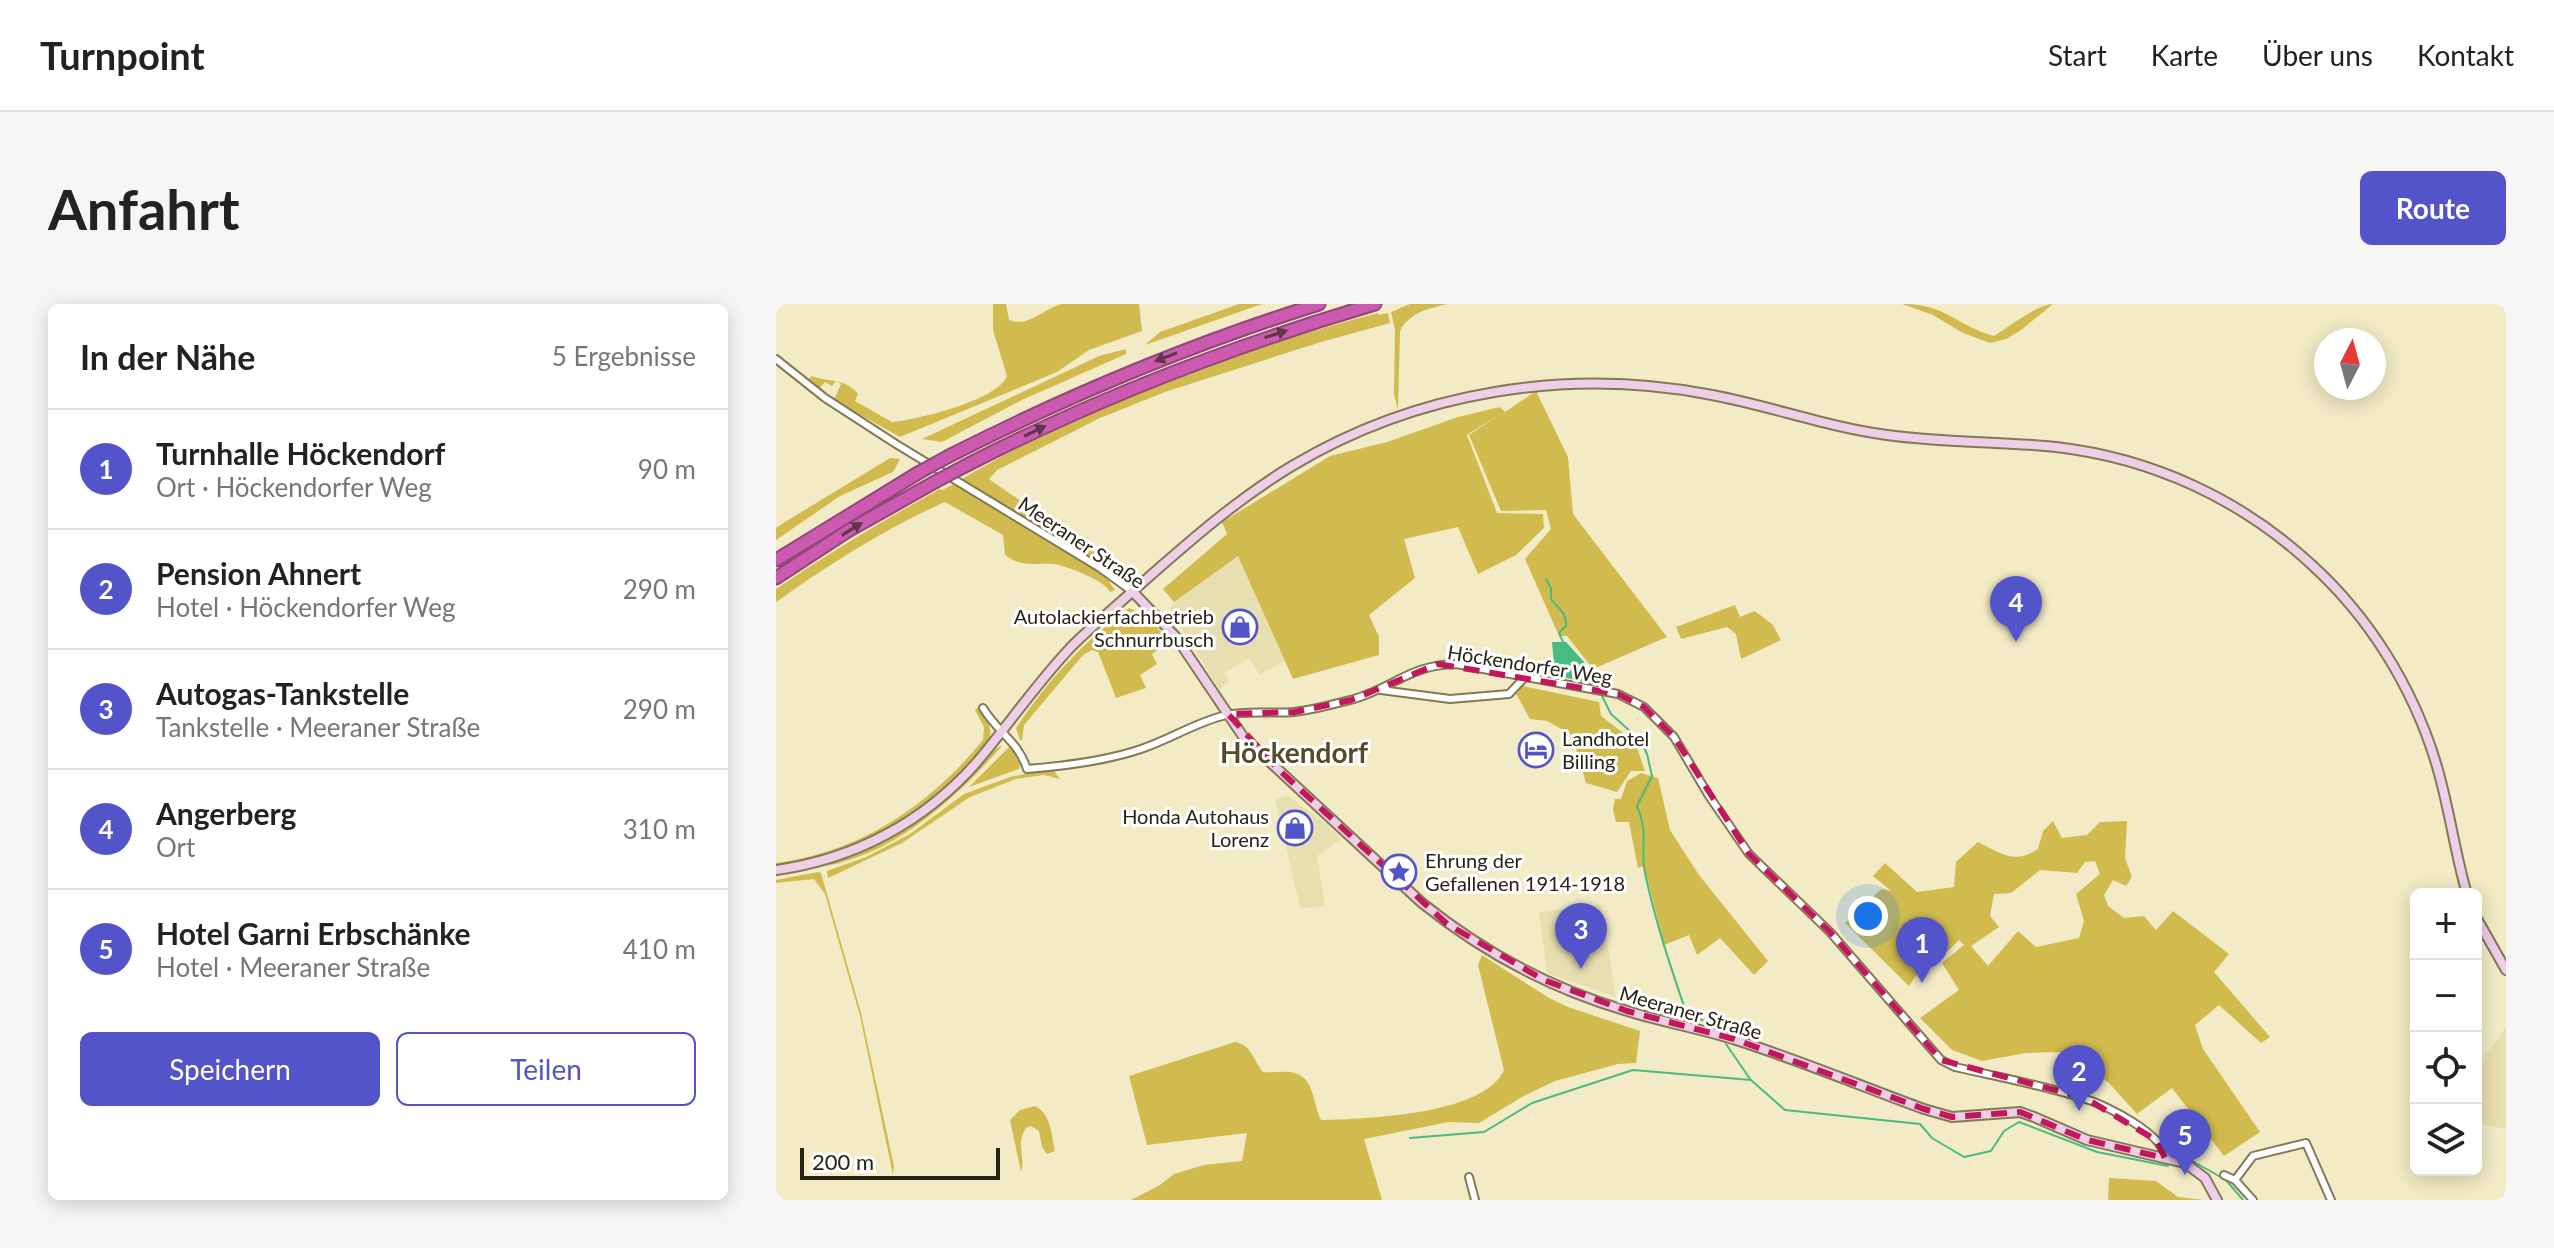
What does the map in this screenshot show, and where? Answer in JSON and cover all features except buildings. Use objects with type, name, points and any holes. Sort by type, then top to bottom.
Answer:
[{"type":"highway","points":[[776,560],[918,473],[1035,413],[1127,372],[1319,304]]},
{"type":"highway","points":[[776,578],[933,483],[1071,413],[1262,338],[1375,304]]},
{"type":"main road","points":[[776,870],[845,853],[887,835],[919,816],[947,792],[1001,732],[1070,648],[1217,518],[1269,481],[1316,453],[1409,413],[1466,397],[1530,386],[1588,383],[1648,385],[1719,396],[1880,434],[2057,447],[2095,453],[2150,468],[2235,507],[2293,547],[2328,580],[2373,635],[2404,685],[2425,732],[2443,790],[2466,888]]},
{"type":"main road","name":"Meeraner Straße","points":[[1133,592],[1176,637],[1244,738],[1422,903],[1477,944],[1544,980],[1627,1011],[1740,1041],[1924,1109],[1952,1117],[2020,1112],[2087,1140],[2165,1158],[2195,1169],[2205,1178],[2217,1200]]},
{"type":"main road","points":[[2482,928],[2506,970]]},
{"type":"street","name":"Meeraner Straße","points":[[776,359],[837,406],[1100,568],[1133,592]]},
{"type":"street","name":"Höckendorfer Weg","points":[[1001,732],[1021,751],[1027,769],[1060,767],[1141,749],[1203,721],[1228,714],[1295,712],[1351,700],[1381,690],[1406,674],[1438,664],[1456,664],[1618,694],[1644,707],[1674,737],[1749,854],[1830,932],[1941,1060],[1955,1067],[2085,1098],[2119,1114],[2156,1140],[2165,1150],[2165,1158]]},
{"type":"street","points":[[1381,690],[1450,699],[1509,694],[1524,678]]},
{"type":"street","points":[[983,708],[1001,732]]},
{"type":"street","points":[[2235,1180],[2253,1156],[2306,1143],[2331,1200]]},
{"type":"street","points":[[2224,1175],[2235,1180],[2253,1200]]},
{"type":"street","points":[[1469,1177],[1475,1200]]},
{"type":"highlighted area","points":[[1438,664],[1618,694],[1644,707],[1674,737],[1749,854],[1830,932],[1941,1060],[2085,1098],[2156,1140],[2165,1158],[2087,1140],[2020,1112],[1952,1117],[1924,1109],[1734,1039],[1627,1011],[1544,980],[1447,924],[1278,769],[1228,714],[1295,712],[1351,700]]},
{"type":"shaded area","points":[[993,304],[1006,304],[1009,320],[1016,322],[1030,320],[1062,304],[1139,304],[1142,331],[1089,350],[1057,372],[900,437],[834,400],[841,384],[837,381],[858,394],[855,401],[892,422],[937,413],[989,393],[1007,376],[993,330]]},
{"type":"shaded area","points":[[1239,304],[1262,304],[1145,345],[1160,332]]},
{"type":"shaded area","points":[[1410,304],[1448,304],[1414,316],[1400,331],[1398,410],[1394,394],[1395,330],[1391,312]]},
{"type":"shaded area","points":[[1902,304],[1930,307],[1994,336],[2032,312],[2053,304],[2021,330],[2006,339],[1990,343],[1963,333],[1933,315]]},
{"type":"shaded area","points":[[1378,313],[1388,313],[1390,323],[1165,392],[1100,418],[997,470],[989,479],[1102,557],[1097,562],[962,479],[1060,427],[1164,382],[1270,345]]},
{"type":"shaded area","points":[[1126,349],[1126,354],[1022,400],[942,442],[922,439],[1099,356]]},
{"type":"shaded area","points":[[812,376],[836,381],[832,386],[825,382],[819,389],[808,380]]},
{"type":"shaded area","points":[[1536,391],[1568,457],[1573,514],[1667,637],[1593,669],[1567,636],[1559,636],[1525,559],[1551,529],[1546,510],[1501,511],[1469,435],[1503,412],[1467,435],[1497,513],[1543,514],[1544,528],[1516,555],[1478,574],[1458,527],[1404,539],[1415,578],[1369,615],[1379,637],[1379,655],[1293,679],[1238,556],[1174,602],[1163,589],[1227,534],[1222,522],[1330,456],[1387,442],[1458,417],[1500,407],[1505,412]]},
{"type":"shaded area","points":[[890,458],[900,459],[893,472],[840,496],[776,540],[776,528]]},
{"type":"shaded area","points":[[954,484],[1093,568],[1115,590],[1110,592],[1094,579],[1060,565],[1022,563],[1011,559],[1005,555],[1003,535],[945,502],[858,548],[776,602],[776,589],[898,513]]},
{"type":"shaded area","points":[[1238,556],[1285,661],[1260,675],[1249,658],[1225,673],[1229,682],[1219,689],[1170,610],[1174,602],[1190,589]]},
{"type":"shaded area","points":[[1735,605],[1740,617],[1755,611],[1773,625],[1781,640],[1741,659],[1736,634],[1727,627],[1681,639],[1676,627]]},
{"type":"shaded area","points":[[1129,608],[1143,614],[1168,638],[1152,654],[1157,664],[1140,675],[1146,688],[1116,698],[1098,652],[1092,650],[1083,655],[1024,725],[1020,740],[1016,728],[1040,694],[1081,648]]},
{"type":"shaded area","points":[[1552,642],[1566,642],[1600,686],[1555,675]]},
{"type":"shaded area","points":[[1523,686],[1599,702],[1601,716],[1635,742],[1645,771],[1631,771],[1617,792],[1586,783],[1572,735],[1547,721],[1530,719],[1516,694]]},
{"type":"shaded area","points":[[978,707],[989,726],[987,741],[930,801],[884,831],[859,842],[776,866],[776,863],[837,848],[865,836],[917,804],[941,785],[983,740],[984,727],[975,710]]},
{"type":"shaded area","points":[[1003,745],[946,803],[901,836],[852,859],[826,866],[876,843],[919,818]]},
{"type":"shaded area","points":[[1009,747],[1013,748],[1019,769],[969,787]]},
{"type":"shaded area","points":[[1054,771],[1060,779],[1044,775],[1016,779],[970,797],[902,843],[828,878],[827,871],[866,857],[910,834],[964,794],[1010,777]]},
{"type":"shaded area","points":[[1641,773],[1658,778],[1670,830],[1699,875],[1768,961],[1754,975],[1720,938],[1697,955],[1689,935],[1664,945],[1644,866],[1638,868],[1629,822],[1616,822],[1613,809],[1615,799],[1621,799],[1627,781]]},
{"type":"shaded area","points":[[1288,796],[1327,824],[1341,839],[1317,856],[1325,906],[1300,908],[1275,799]]},
{"type":"shaded area","points":[[2053,821],[2062,838],[2087,835],[2100,822],[2127,821],[2125,858],[2132,877],[2126,886],[2113,880],[2104,895],[2108,906],[2124,918],[2144,916],[2156,930],[2173,911],[2229,954],[2214,972],[2270,1037],[2261,1043],[2219,1005],[2195,1025],[2203,1049],[2260,1132],[2224,1156],[2172,1088],[2137,1114],[2108,1082],[2062,1052],[2026,1053],[1982,1061],[1952,1050],[1920,1018],[1959,990],[1942,963],[1964,945],[1959,940],[1946,953],[1937,945],[1909,986],[1845,923],[1882,889],[1891,891],[1873,876],[1885,863],[1917,892],[1954,887],[1956,862],[1978,842],[2008,856],[2022,856],[2038,849],[2043,831]],"holes":[[[2095,861],[2100,874],[2076,894],[2084,921],[2079,938],[2036,947],[2018,931],[1988,966],[1971,946],[1999,927],[1990,916],[1994,894],[2011,893],[2040,870],[2077,873],[2085,862]]]},
{"type":"shaded area","points":[[821,873],[861,1013],[894,1166],[893,1175],[860,1016],[825,894],[814,879],[776,883],[776,880]]},
{"type":"shaded area","points":[[1601,905],[1616,997],[1547,973],[1539,912]]},
{"type":"shaded area","points":[[1482,955],[1549,998],[1640,1031],[1636,1063],[1618,1064],[1555,1081],[1479,1123],[1449,1122],[1364,1139],[1382,1200],[1131,1200],[1174,1174],[1204,1165],[1242,1161],[1247,1133],[1147,1145],[1129,1076],[1235,1042],[1249,1050],[1263,1072],[1290,1072],[1304,1078],[1312,1090],[1321,1120],[1422,1112],[1473,1097],[1492,1085],[1504,1070],[1478,965]]},
{"type":"shaded area","points":[[2506,1027],[2506,1129],[2482,1124],[2482,1060]]},
{"type":"shaded area","points":[[1035,1106],[1048,1120],[1055,1151],[1047,1154],[1042,1147],[1039,1131],[1031,1126],[1026,1128],[1021,1140],[1021,1172],[1010,1120],[1020,1110]]},
{"type":"shaded area","points":[[2109,1178],[2156,1181],[2178,1197],[2204,1200],[2108,1200]]},
{"type":"waterway","points":[[1546,579],[1551,588],[1551,599],[1565,617],[1566,626],[1559,633],[1563,642]]},
{"type":"waterway","points":[[1602,696],[1611,714],[1641,741],[1647,754],[1652,776],[1637,806],[1643,824],[1645,873],[1658,927],[1687,1015],[1726,1028]]},
{"type":"waterway","points":[[1726,1044],[1750,1079]]},
{"type":"waterway","points":[[1410,1138],[1484,1132],[1532,1103],[1633,1070],[1751,1080],[1785,1110],[1920,1124],[1932,1138],[1964,1157],[1991,1151],[2004,1131],[2019,1122],[2097,1152],[2168,1166]]},
{"type":"waterway","points":[[2187,1158],[2226,1180],[2243,1200]]},
{"type":"place","name":"Autolackierfachbetrieb Schnurrbusch","points":[[1240,627]]},
{"type":"place","name":"Angerberg","points":[[2016,642]]},
{"type":"place","name":"Landhotel Billing","points":[[1536,750]]},
{"type":"place","name":"Honda Autohaus Lorenz","points":[[1295,828]]},
{"type":"place","name":"Ehrung der Gefallenen 1914-1918","points":[[1399,872]]},
{"type":"place","name":"Autogas-Tankstelle","points":[[1581,969]]},
{"type":"place","name":"Turnhalle Höckendorf","points":[[1922,983]]},
{"type":"place","name":"Pension Ahnert","points":[[2079,1111]]},
{"type":"place","name":"Hotel Garni Erbschänke","points":[[2185,1175]]},
{"type":"district","name":"Höckendorf","points":[[1294,752]]}]
